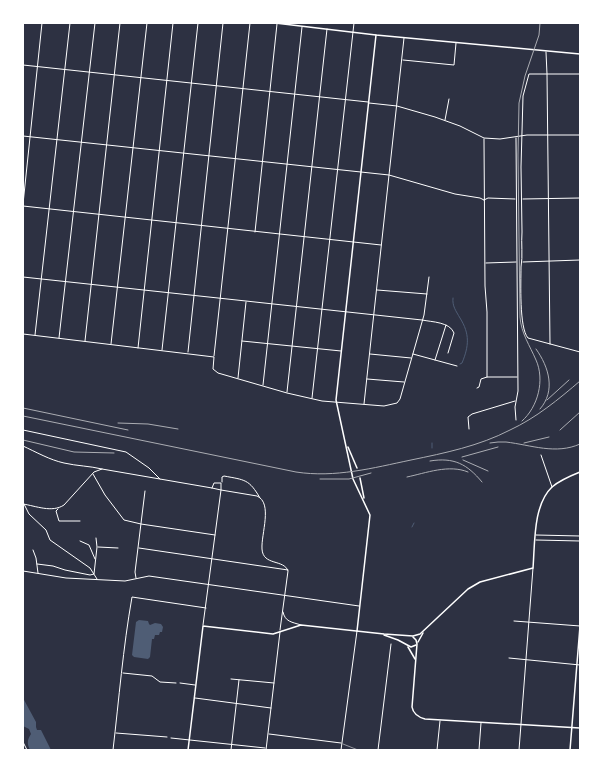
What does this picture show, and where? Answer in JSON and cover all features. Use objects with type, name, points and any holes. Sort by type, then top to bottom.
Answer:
[{"type":"main road","points":[[276,23],[404,38],[580,54]]},
{"type":"main road","points":[[357,631],[370,518],[353,479],[337,402],[341,351],[376,35]]},
{"type":"main road","points":[[347,445],[357,468]]},
{"type":"main road","points":[[188,750],[203,626],[273,634],[301,625],[380,634],[409,636],[420,634],[468,589],[480,582],[533,568],[540,506],[544,497],[552,487],[580,472]]},
{"type":"main road","points":[[360,478],[364,502]]},
{"type":"main road","points":[[570,750],[580,626]]},
{"type":"main road","points":[[428,627],[419,638],[415,660],[412,709],[421,718],[580,728]]},
{"type":"main road","points":[[380,634],[394,638],[413,648],[417,644]]},
{"type":"main road","points":[[409,636],[415,638],[417,644]]},
{"type":"main road","points":[[407,645],[413,653],[415,660]]},
{"type":"street","points":[[42,23],[23,205],[125,218],[381,245]]},
{"type":"street","points":[[35,336],[70,23]]},
{"type":"street","points":[[59,339],[95,23]]},
{"type":"street","points":[[85,342],[120,23]]},
{"type":"street","points":[[111,345],[146,23]]},
{"type":"street","points":[[138,348],[173,23]]},
{"type":"street","points":[[162,350],[198,23]]},
{"type":"street","points":[[188,353],[224,23]]},
{"type":"street","points":[[250,23],[214,357],[213,367],[215,372],[312,399],[384,406],[398,403],[422,320],[429,277]]},
{"type":"street","points":[[255,232],[276,23]]},
{"type":"street","points":[[312,399],[336,170],[354,23]]},
{"type":"street","points":[[263,386],[302,26]]},
{"type":"street","points":[[287,393],[327,29]]},
{"type":"street","points":[[364,405],[404,38]]},
{"type":"street","points":[[402,60],[454,65],[456,43]]},
{"type":"street","points":[[546,51],[550,344]]},
{"type":"street","points":[[23,65],[397,106],[460,126],[484,138],[500,139],[516,136],[548,135],[580,136]]},
{"type":"street","points":[[580,74],[529,74],[523,96],[520,136],[522,199],[521,305],[523,328],[528,338],[580,352]]},
{"type":"street","points":[[445,121],[449,99]]},
{"type":"street","points":[[23,136],[389,175],[455,194],[484,200],[488,198],[516,199]]},
{"type":"street","points":[[516,136],[518,377],[518,391],[514,415],[516,420]]},
{"type":"street","points":[[484,138],[487,377]]},
{"type":"street","points":[[522,199],[580,198]]},
{"type":"street","points":[[522,262],[580,260]]},
{"type":"street","points":[[485,263],[517,262]]},
{"type":"street","points":[[23,277],[322,309],[373,316],[422,320],[446,325],[452,329],[454,334],[448,353]]},
{"type":"street","points":[[376,290],[427,294]]},
{"type":"street","points":[[238,379],[246,301]]},
{"type":"street","points":[[435,360],[446,325]]},
{"type":"street","points":[[23,334],[214,357]]},
{"type":"street","points":[[242,341],[341,351]]},
{"type":"street","points":[[369,354],[411,358]]},
{"type":"street","points":[[412,354],[457,366]]},
{"type":"street","points":[[477,388],[479,387],[481,379],[487,377],[518,377]]},
{"type":"street","points":[[367,379],[404,382]]},
{"type":"street","points":[[469,429],[468,417],[472,414],[516,401]]},
{"type":"street","points":[[23,430],[126,452],[149,468],[161,479]]},
{"type":"street","points":[[23,446],[66,464],[212,488],[256,496],[261,499]]},
{"type":"street","points":[[540,455],[549,483],[552,487]]},
{"type":"street","points":[[24,504],[53,509],[58,508],[64,505],[93,474],[102,469]]},
{"type":"street","points":[[93,474],[121,517],[128,522],[215,535]]},
{"type":"street","points":[[203,626],[222,477],[224,476],[245,480],[252,485],[264,503],[265,509],[262,539],[263,553],[268,560],[283,565],[288,570]]},
{"type":"street","points":[[212,488],[214,483],[222,483]]},
{"type":"street","points":[[136,579],[135,572],[145,491]]},
{"type":"street","points":[[24,504],[29,514],[46,530],[50,540],[90,568],[97,580]]},
{"type":"street","points":[[58,508],[56,511],[59,521],[80,521]]},
{"type":"street","points":[[536,535],[580,536]]},
{"type":"street","points":[[94,574],[97,547],[96,538]]},
{"type":"street","points":[[536,540],[580,541]]},
{"type":"street","points":[[80,541],[89,545],[96,560]]},
{"type":"street","points":[[97,547],[118,548]]},
{"type":"street","points":[[138,548],[288,570]]},
{"type":"street","points":[[33,550],[38,574]]},
{"type":"street","points":[[37,564],[53,566],[90,575],[94,574]]},
{"type":"street","points":[[519,750],[533,568]]},
{"type":"street","points":[[171,738],[266,749],[288,570]]},
{"type":"street","points":[[23,571],[59,577],[97,580],[125,581],[148,576],[360,606]]},
{"type":"street","points":[[113,750],[124,649],[132,597],[206,608]]},
{"type":"street","points":[[283,609],[286,620],[301,625]]},
{"type":"street","points":[[514,621],[580,626]]},
{"type":"street","points":[[341,750],[357,631]]},
{"type":"street","points":[[378,750],[391,644]]},
{"type":"street","points":[[509,658],[580,665]]},
{"type":"street","points":[[122,673],[152,676],[160,682],[176,683]]},
{"type":"street","points":[[231,679],[274,683]]},
{"type":"street","points":[[231,750],[239,680]]},
{"type":"street","points":[[180,683],[196,685]]},
{"type":"street","points":[[194,698],[271,708]]},
{"type":"street","points":[[437,750],[440,720]]},
{"type":"street","points":[[479,750],[481,722]]},
{"type":"street","points":[[115,732],[167,738]]},
{"type":"street","points":[[268,733],[342,743],[358,750]]},
{"type":"street","points":[[23,742],[27,750]]},
{"type":"water","points":[[139,620],[148,621],[150,625],[155,623],[161,624],[163,627],[162,632],[160,632],[159,635],[155,635],[154,639],[152,639],[150,657],[148,659],[134,657],[132,655],[136,622]]},
{"type":"water","points":[[23,698],[36,722],[37,730],[41,730],[51,750],[30,750],[28,742],[31,734],[29,729],[23,726]]},
{"type":"waterway","points":[[453,298],[454,306],[466,329],[467,335],[466,351],[462,363],[460,364]]},
{"type":"waterway","points":[[432,443],[432,448]]},
{"type":"waterway","points":[[412,527],[414,523]]},
{"type":"railway","points":[[522,421],[528,415],[536,401],[540,384],[540,376],[539,368],[522,328],[520,317],[518,155],[519,103],[525,76],[539,35],[540,23]]},
{"type":"railway","points":[[536,349],[541,356],[549,379],[548,395],[540,409]]},
{"type":"railway","points":[[547,400],[569,380]]},
{"type":"railway","points":[[23,416],[296,472],[325,474],[368,469],[436,455],[498,436],[538,414],[580,381]]},
{"type":"railway","points":[[23,408],[128,430]]},
{"type":"railway","points":[[560,430],[580,412]]},
{"type":"railway","points":[[118,423],[148,424],[178,429]]},
{"type":"railway","points":[[524,443],[549,437]]},
{"type":"railway","points":[[23,440],[74,452],[114,453]]},
{"type":"railway","points":[[490,443],[506,442],[553,449],[562,449],[580,444]]},
{"type":"railway","points":[[462,457],[498,447]]},
{"type":"railway","points":[[430,461],[446,460],[459,463],[465,466],[482,482]]},
{"type":"railway","points":[[463,460],[488,471]]},
{"type":"railway","points":[[407,477],[445,469],[468,472]]},
{"type":"railway","points":[[320,479],[349,479],[371,473]]}]
